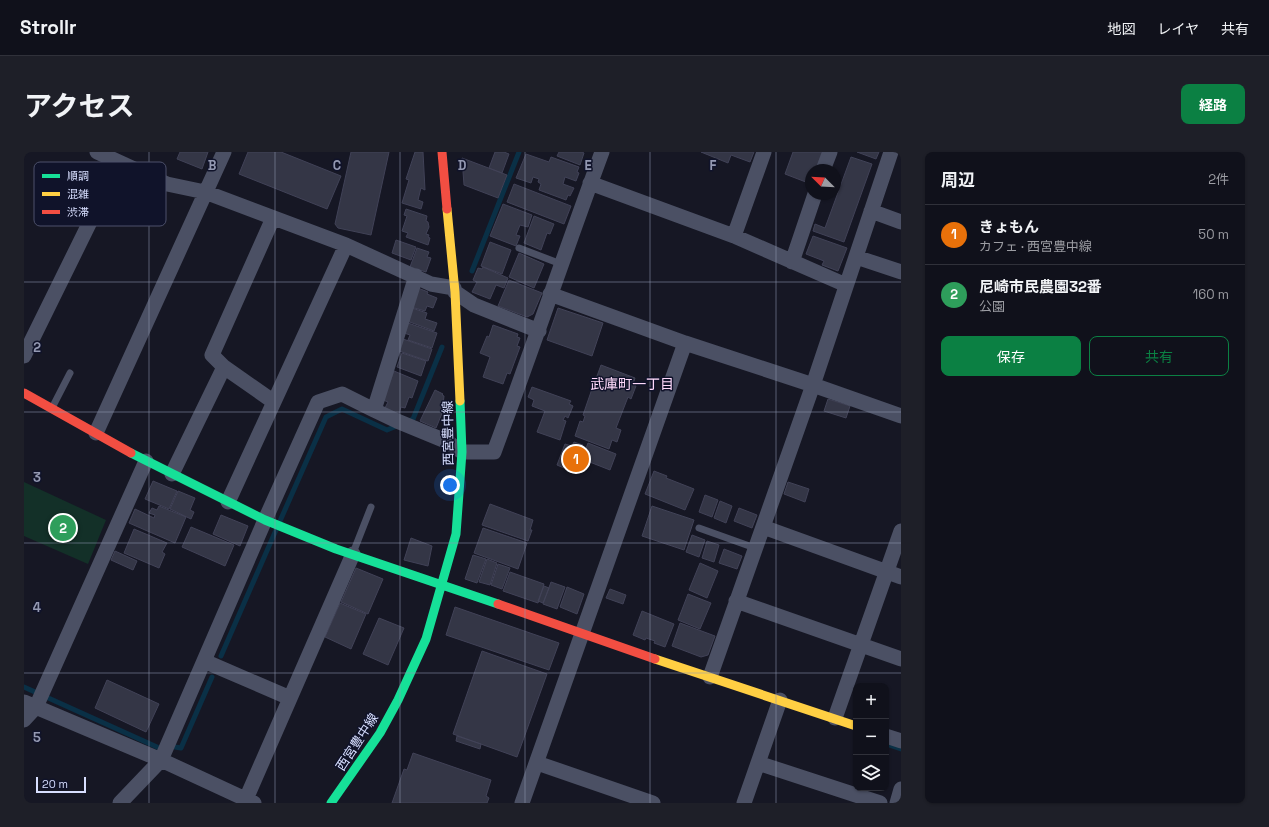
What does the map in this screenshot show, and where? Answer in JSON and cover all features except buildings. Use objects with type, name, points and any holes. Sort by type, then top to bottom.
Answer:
[{"type":"street","points":[[96,152],[117,162]]},
{"type":"street","points":[[96,433],[224,152]]},
{"type":"street","name":"西宮豊中線","points":[[331,803],[380,733],[398,700],[426,639],[456,534],[462,452],[454,290],[442,152]]},
{"type":"street","points":[[120,803],[161,760],[318,402],[342,394],[397,421],[448,442],[462,452],[494,452],[539,331],[550,294],[602,152]]},
{"type":"street","points":[[734,236],[764,152]]},
{"type":"street","points":[[826,164],[830,152]]},
{"type":"street","points":[[710,677],[813,385],[891,152]]},
{"type":"street","points":[[590,183],[734,236],[846,285]]},
{"type":"street","points":[[166,184],[205,192],[346,245],[431,284],[454,290],[474,305],[539,331]]},
{"type":"street","points":[[792,262],[813,200]]},
{"type":"street","points":[[871,211],[901,222]]},
{"type":"street","points":[[273,218],[212,355],[224,367],[274,402]]},
{"type":"street","points":[[24,356],[88,226]]},
{"type":"street","points":[[228,502],[346,245]]},
{"type":"street","points":[[856,256],[901,272]]},
{"type":"street","points":[[374,410],[416,276]]},
{"type":"street","points":[[550,294],[685,343],[901,416]]},
{"type":"street","points":[[522,803],[685,343]]},
{"type":"street","points":[[172,474],[224,367]]},
{"type":"street","points":[[25,396],[52,408],[146,461],[228,502],[265,520],[336,549],[442,584],[582,634],[853,725]]},
{"type":"street","points":[[24,720],[36,700],[146,461]]},
{"type":"street","points":[[763,527],[901,577]]},
{"type":"street","points":[[835,718],[901,531]]},
{"type":"street","points":[[36,700],[251,801],[290,698],[353,554]]},
{"type":"street","points":[[736,601],[901,659]]},
{"type":"street","points":[[204,661],[290,698]]},
{"type":"street","points":[[744,803],[780,700]]},
{"type":"street","points":[[889,737],[901,741]]},
{"type":"street","points":[[758,762],[880,803]]},
{"type":"street","points":[[536,763],[653,803]]},
{"type":"street","points":[[896,803],[901,789]]},
{"type":"lane","points":[[519,248],[561,264]]},
{"type":"lane","points":[[52,408],[70,373]]},
{"type":"lane","points":[[353,554],[371,507]]},
{"type":"lane","points":[[699,528],[756,548]]},
{"type":"green space","points":[[24,482],[106,520],[88,564],[24,536]]},
{"type":"waterway","points":[[472,271],[519,152]]},
{"type":"waterway","points":[[406,422],[413,419],[442,347]]},
{"type":"waterway","points":[[280,521],[326,417],[342,409],[387,430],[399,425]]},
{"type":"waterway","points":[[221,656],[276,530]]},
{"type":"waterway","points":[[175,747],[181,748],[212,677]]},
{"type":"waterway","points":[[24,687],[157,747]]},
{"type":"waterway","points":[[889,745],[901,749]]},
{"type":"traffic: fast","points":[[331,803],[380,733],[398,700],[426,639],[456,534],[462,452],[460,401]]},
{"type":"traffic: fast","points":[[131,453],[265,520],[336,549],[498,604]]},
{"type":"traffic: slow","points":[[447,209],[455,292],[460,401]]},
{"type":"traffic: slow","points":[[655,659],[853,725]]},
{"type":"traffic: jam","points":[[442,152],[447,209]]},
{"type":"traffic: jam","points":[[24,393],[131,453]]},
{"type":"traffic: jam","points":[[498,604],[655,659]]},
{"type":"place","name":"きょもん","points":[[576,459]]},
{"type":"place","name":"尼崎市民農園32番","points":[[63,528]]},
{"type":"district","name":"武庫町一丁目","points":[[632,384]]}]
